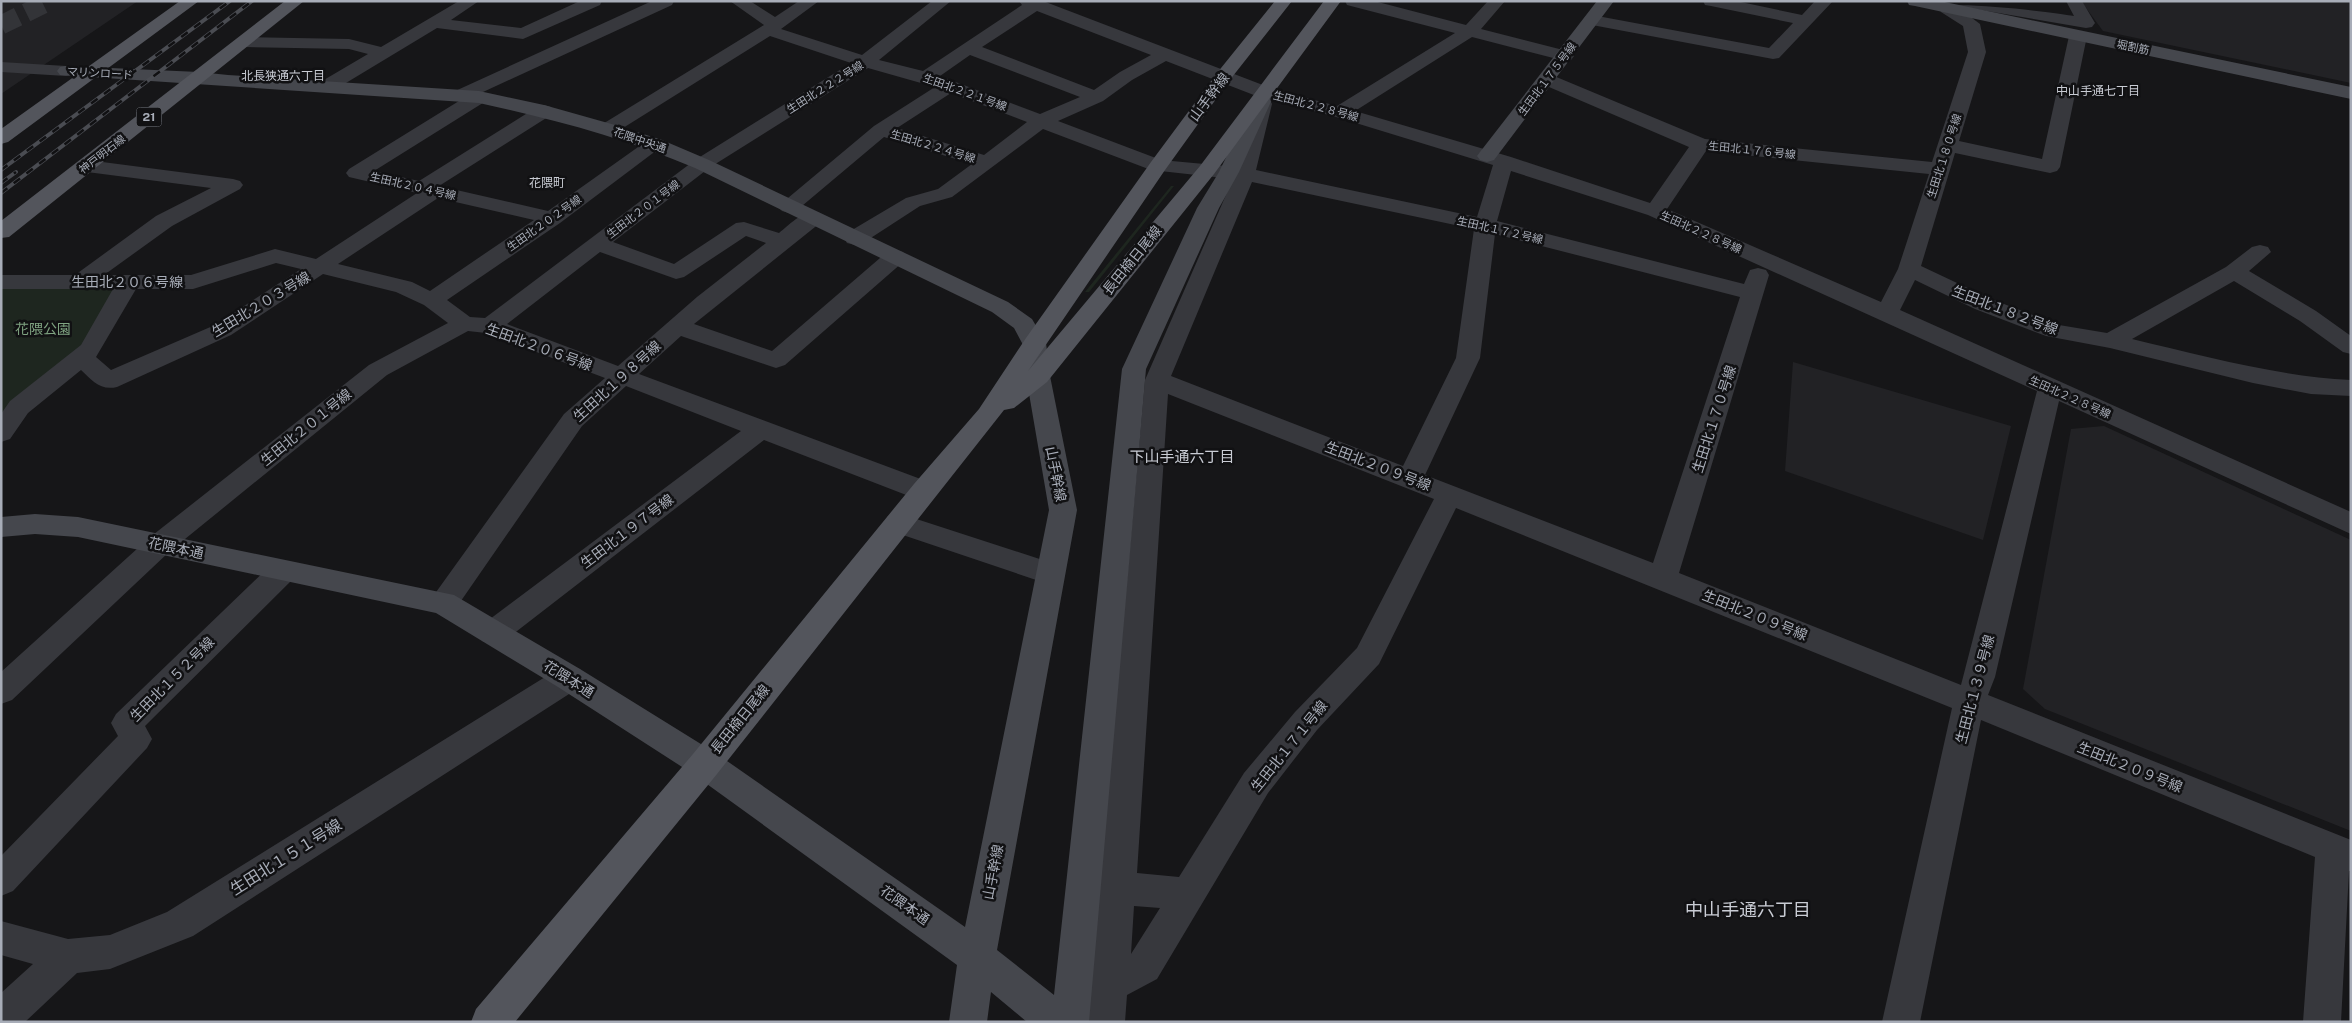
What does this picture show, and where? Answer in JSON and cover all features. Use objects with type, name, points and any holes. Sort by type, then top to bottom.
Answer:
[{"type":"main road","points":[[1,117],[166,1]]},
{"type":"main road","points":[[1,138],[191,1]]},
{"type":"main road","name":"神戸明石線","points":[[1,232],[296,1]]},
{"type":"main road","name":"山手幹線","points":[[1034,343],[1223,77],[1284,1]]},
{"type":"main road","points":[[1266,93],[1333,1]]},
{"type":"main road","name":"長田楠日尾線","points":[[988,415],[1038,376],[1227,172],[1266,93]]},
{"type":"main road","name":"長田楠日尾線","points":[[490,1022],[705,764],[898,523],[988,415],[1034,343]]},
{"type":"street","points":[[324,88],[472,1]]},
{"type":"street","points":[[436,23],[523,34],[594,1]]},
{"type":"street","points":[[469,97],[666,1]]},
{"type":"street","name":"生田北２２１号線","points":[[738,1],[772,28],[865,62],[926,77],[1158,166]]},
{"type":"street","points":[[608,129],[772,28],[811,1]]},
{"type":"street","name":"生田北２２２号線","points":[[702,164],[865,62],[943,1]]},
{"type":"street","points":[[1354,1],[1565,56]]},
{"type":"street","points":[[1340,112],[1470,31],[1497,1]]},
{"type":"street","name":"生田北１７５号線","points":[[1496,159],[1548,80],[1606,1]]},
{"type":"street","points":[[1712,1],[1806,21]]},
{"type":"street","points":[[1592,20],[1722,46],[1773,54],[1825,1]]},
{"type":"street","name":"堀割筋","points":[[1915,1],[2351,93]]},
{"type":"street","points":[[1947,8],[1961,2],[2086,23],[2074,1]]},
{"type":"street","points":[[926,77],[970,48],[1031,3]]},
{"type":"street","name":"生田北２２８号線","points":[[1031,3],[1266,93],[1340,112],[1496,159],[1654,211],[1887,312],[2351,524]]},
{"type":"street","name":"生田北１８０号線","points":[[1887,312],[1908,269],[1977,52],[1971,24],[1947,8]]},
{"type":"street","points":[[1948,145],[2050,167],[2078,36]]},
{"type":"street","points":[[244,42],[349,44],[385,53]]},
{"type":"street","points":[[970,48],[1096,97]]},
{"type":"street","name":"生田北２２４号線","points":[[881,130],[987,162],[1041,121],[1096,97],[1126,76],[1164,55]]},
{"type":"street","name":"マリンロード","points":[[1,66],[199,77]]},
{"type":"street","name":"花隈中央通","points":[[199,77],[228,81],[469,97],[544,111],[608,129],[655,144],[702,164],[1000,306],[1024,324],[1034,343]]},
{"type":"street","name":"生田北１７６号線","points":[[1548,80],[1701,145],[1938,170]]},
{"type":"street","points":[[789,207],[881,130],[949,86]]},
{"type":"street","points":[[1070,1022],[1134,369],[1208,208],[1266,93]]},
{"type":"street","name":"生田北２０４号線","points":[[469,97],[356,173],[552,218]]},
{"type":"street","name":"生田北２０３号線","points":[[81,357],[108,381],[223,330],[322,266],[428,190],[544,111]]},
{"type":"street","name":"生田北２０２号線","points":[[432,300],[552,218],[655,144]]},
{"type":"street","points":[[1654,211],[1701,145]]},
{"type":"street","points":[[1410,478],[1468,358],[1485,225],[1496,159]]},
{"type":"street","points":[[855,238],[914,202],[945,193],[987,162]]},
{"type":"street","name":"生田北２０１号線","points":[[490,326],[702,164]]},
{"type":"street","points":[[82,281],[164,221],[233,185],[87,166]]},
{"type":"street","name":"生田北１７２号線","points":[[1158,166],[1227,172],[1485,225],[1753,293]]},
{"type":"street","points":[[1106,1022],[1157,380],[1227,172]]},
{"type":"street","name":"生田北１９８号線","points":[[444,603],[573,420],[678,327],[812,218]]},
{"type":"street","points":[[597,244],[676,272],[744,228],[782,242]]},
{"type":"street","points":[[2110,341],[2234,272],[2260,252]]},
{"type":"street","name":"生田北２０６号線","points":[[1,282],[193,282],[275,256],[322,266],[404,288],[432,300],[464,324],[490,326],[924,491]]},
{"type":"street","points":[[678,327],[776,360],[895,257]]},
{"type":"street","name":"生田北１７０号線","points":[[1663,578],[1762,259]]},
{"type":"street","name":"生田北１８２号線","points":[[1908,269],[1983,304],[2054,331],[2110,341],[2253,375],[2311,386],[2351,388]]},
{"type":"street","points":[[2234,272],[2308,316],[2351,347]]},
{"type":"street","points":[[1,433],[19,406],[90,350],[129,281]]},
{"type":"street","name":"生田北２０１号線","points":[[8,677],[158,545],[378,370],[464,324]]},
{"type":"street","name":"山手幹線","points":[[968,1022],[977,957],[1063,510],[1038,376],[1034,343]]},
{"type":"street","name":"生田北２０９号線","points":[[1157,380],[1450,493],[2342,852]]},
{"type":"street","name":"生田北１３９号線","points":[[1901,1022],[1969,702],[1980,677],[2050,388]]},
{"type":"street","name":"生田北１９７号線","points":[[494,633],[760,430]]},
{"type":"street","name":"生田北１７１号線","points":[[1110,984],[1144,966],[1256,783],[1306,721],[1368,656],[1450,493]]},
{"type":"street","points":[[898,523],[1051,574]]},
{"type":"street","name":"花隈本通","points":[[1,528],[35,524],[78,527],[444,603],[569,678],[705,764],[977,957],[1057,1022]]},
{"type":"street","name":"生田北１５２号線","points":[[1,880],[136,739],[127,723],[283,571]]},
{"type":"street","name":"生田北１５１号線","points":[[68,956],[110,952],[180,924],[569,678]]},
{"type":"street","points":[[2322,1022],[2342,852]]},
{"type":"street","points":[[1118,888],[1188,894]]},
{"type":"street","points":[[1,938],[68,956]]},
{"type":"street","points":[[1,1019],[68,956]]},
{"type":"shaded area","points":[[1,1],[138,1],[1,94]]},
{"type":"shaded area","points":[[2081,1],[2351,1],[2351,83],[2103,31]]},
{"type":"shaded area","points":[[1793,362],[2011,426],[1983,540],[1785,471]]},
{"type":"shaded area","points":[[2104,426],[2351,540],[2351,831],[2045,709],[2023,689],[2071,429]]},
{"type":"green space","points":[[1171,186],[1174,186],[1089,292],[1085,292]]},
{"type":"green space","name":"花隈公園","points":[[121,285],[88,343],[1,422],[1,287]]},
{"type":"tunnel","points":[[1,25],[50,1]]},
{"type":"railway","points":[[1,170],[230,1]]},
{"type":"railway","points":[[1,193],[252,1]]},
{"type":"railway","points":[[1,183],[16,172]]},
{"type":"district","name":"北長狭通六丁目","points":[[283,76]]},
{"type":"district","name":"中山手通七丁目","points":[[2098,91]]},
{"type":"district","name":"花隈町","points":[[547,183]]},
{"type":"district","name":"下山手通六丁目","points":[[1182,456]]},
{"type":"district","name":"中山手通六丁目","points":[[1748,909]]}]
